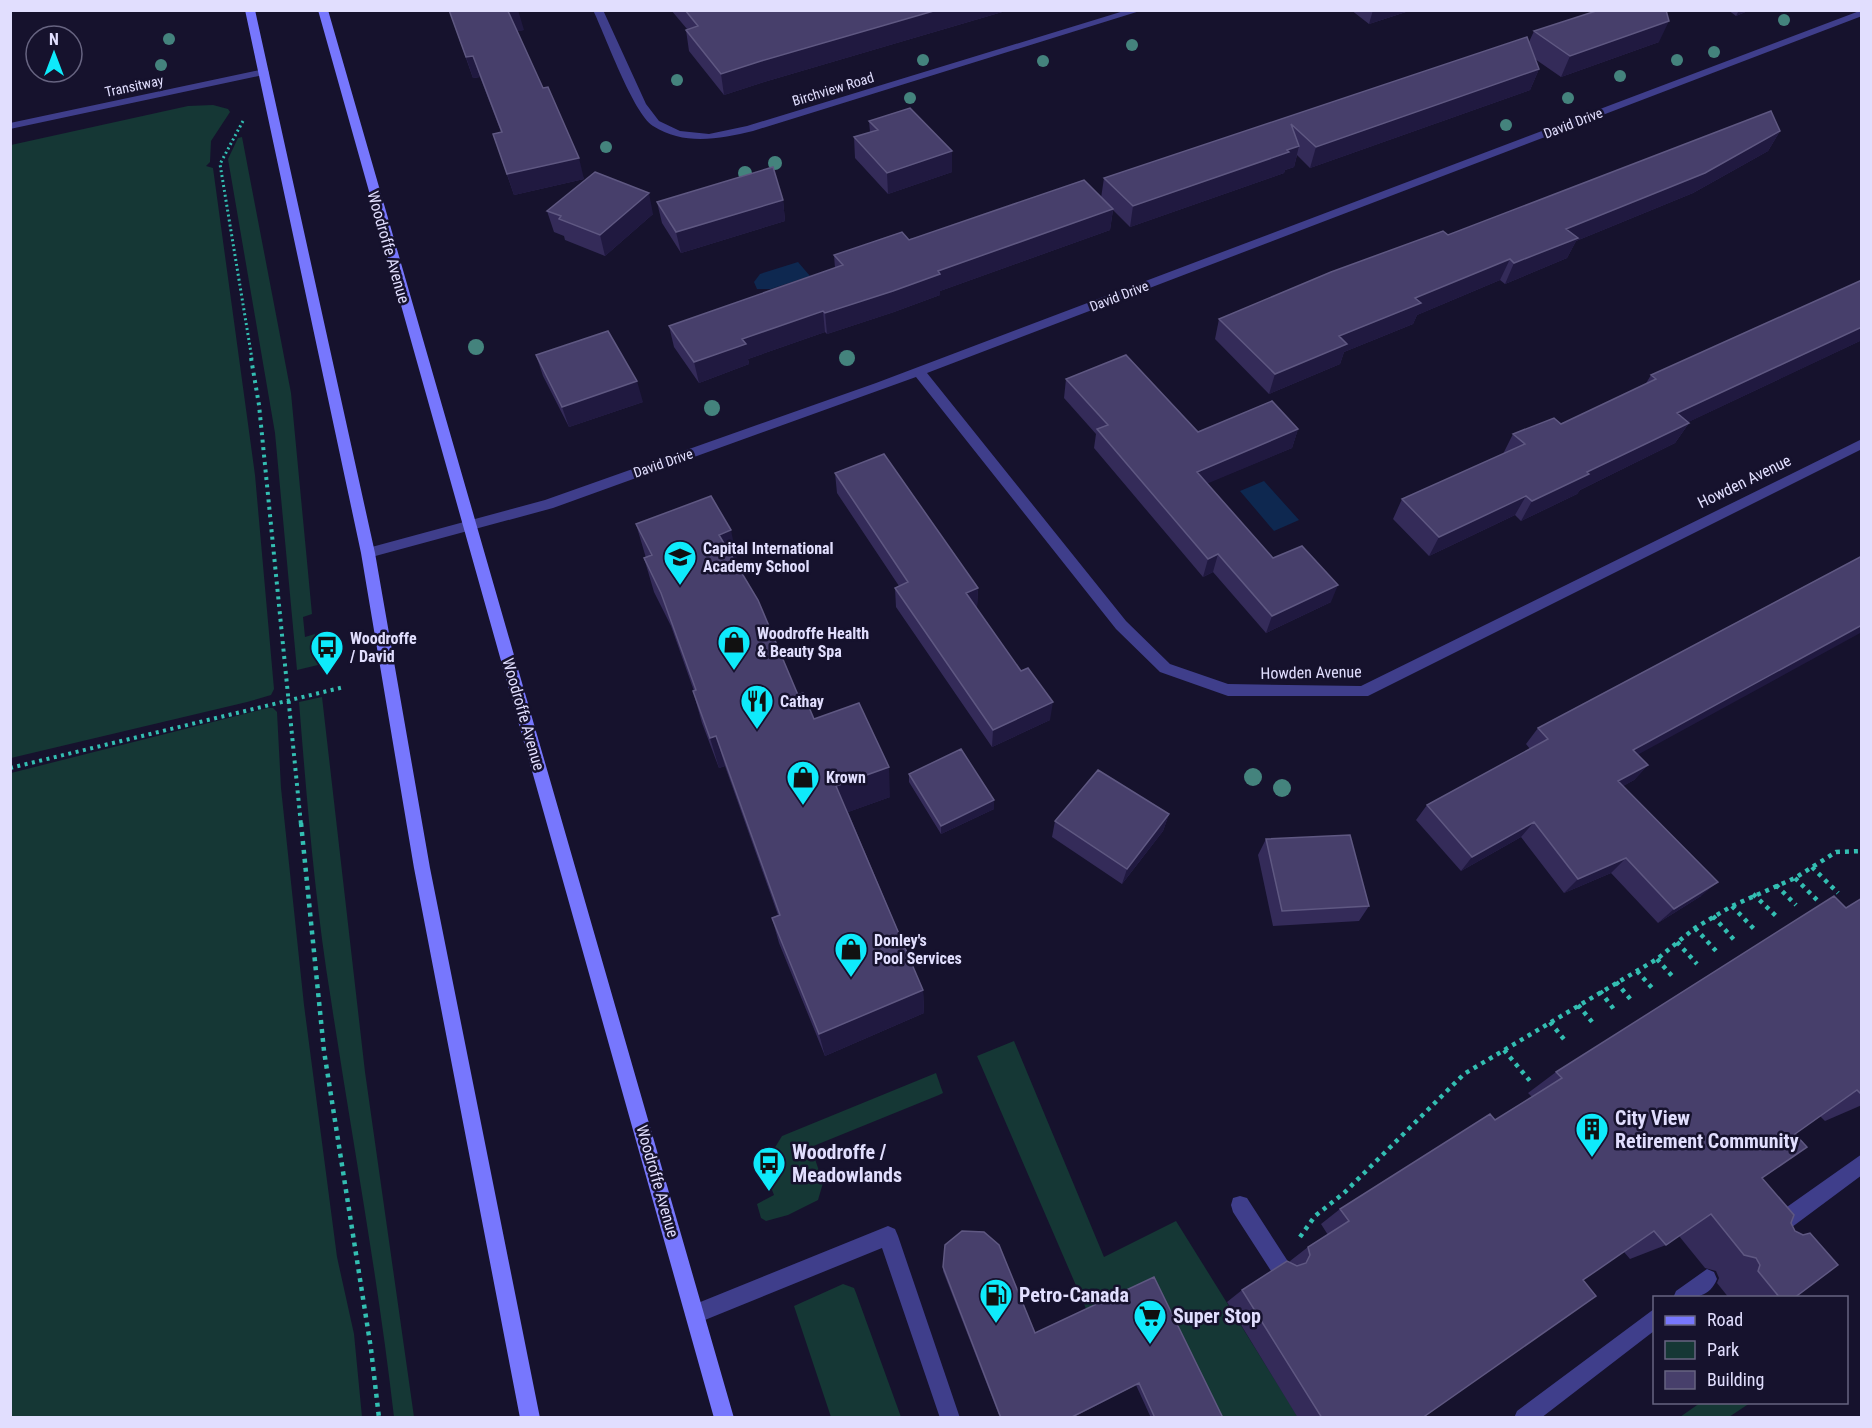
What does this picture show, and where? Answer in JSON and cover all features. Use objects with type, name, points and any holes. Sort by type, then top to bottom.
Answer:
[{"type":"main road","points":[[250,10],[368,553],[423,868],[530,1418]]},
{"type":"main road","name":"Woodroffe Avenue","points":[[323,10],[414,337],[470,525],[724,1418]]},
{"type":"street","name":"Birchview Road","points":[[598,10],[641,104],[655,123],[678,134],[709,137],[749,129],[1139,10]]},
{"type":"street","name":"David Drive","points":[[368,553],[548,504],[919,372],[1862,13]]},
{"type":"street","name":"Transitway","points":[[10,126],[264,72]]},
{"type":"street","name":"Howden Avenue","points":[[919,372],[1121,625],[1165,668],[1228,690],[1363,692],[1862,443]]},
{"type":"street","points":[[1762,1237],[1862,1163]]},
{"type":"street","points":[[1240,1204],[1276,1262]]},
{"type":"street","points":[[695,1314],[888,1236],[950,1418]]},
{"type":"street","points":[[1686,1296],[1707,1279]]},
{"type":"street","points":[[1524,1418],[1653,1320]]},
{"type":"path","points":[[244,121],[220,164],[260,405],[324,1051],[371,1349],[379,1418]]},
{"type":"path","points":[[10,768],[290,698],[344,687]]},
{"type":"path","points":[[1276,1262],[1299,1238],[1315,1216],[1344,1192],[1464,1074],[1657,959],[1713,916],[1753,894],[1795,878],[1836,852],[1862,851]]},
{"type":"path","points":[[1812,867],[1838,892]]},
{"type":"path","points":[[1795,878],[1820,903]]},
{"type":"path","points":[[1776,885],[1796,905]]},
{"type":"path","points":[[1753,894],[1776,916]]},
{"type":"path","points":[[1732,906],[1755,930]]},
{"type":"path","points":[[1713,916],[1736,942]]},
{"type":"path","points":[[1695,928],[1717,952]]},
{"type":"path","points":[[1677,942],[1697,964]]},
{"type":"path","points":[[1657,959],[1674,978]]},
{"type":"path","points":[[1637,971],[1654,990]]},
{"type":"path","points":[[1616,982],[1632,1000]]},
{"type":"path","points":[[1600,991],[1616,1011]]},
{"type":"path","points":[[1578,1005],[1593,1023]]},
{"type":"path","points":[[1550,1022],[1567,1043]]},
{"type":"path","points":[[1504,1050],[1530,1081]]},
{"type":"green space","points":[[213,105],[228,109],[230,112],[211,141],[210,162],[206,166],[213,168],[255,475],[274,689],[271,695],[247,702],[11,758],[11,145],[188,106]]},
{"type":"green space","points":[[242,137],[291,393],[312,614],[303,617],[305,637],[315,634],[318,665],[297,670],[275,433],[228,159],[238,138]]},
{"type":"green space","points":[[322,697],[365,1072],[414,1417],[394,1417],[373,1260],[320,926],[299,702]]},
{"type":"green space","points":[[273,708],[277,712],[281,788],[304,1005],[337,1257],[354,1334],[362,1417],[11,1417],[11,773]]},
{"type":"green space","points":[[1014,1041],[1104,1257],[1176,1221],[1298,1417],[1218,1417],[1087,1311],[977,1056]]},
{"type":"green space","points":[[936,1073],[943,1093],[811,1147],[823,1183],[818,1200],[788,1215],[766,1221],[761,1218],[757,1204],[774,1195],[763,1167],[782,1136]]},
{"type":"green space","points":[[843,1284],[854,1288],[901,1417],[831,1417],[794,1306]]},
{"type":"green space","points":[[1699,1404],[1748,1404],[1729,1417],[1680,1417]]},
{"type":"water","points":[[798,262],[810,276],[771,289],[757,289],[754,282],[760,274]]},
{"type":"water","points":[[1264,481],[1299,520],[1274,531],[1240,491]]},
{"type":"building","points":[[449,10],[510,10],[508,11],[543,88],[548,87],[579,158],[507,174],[493,134],[502,132],[473,56],[466,57]]},
{"type":"building","points":[[685,10],[937,10],[721,74],[686,30],[698,26]]},
{"type":"building","points":[[1599,10],[1666,10],[1669,21],[1570,56],[1534,31]]},
{"type":"building","points":[[1527,37],[1539,69],[1316,147],[1291,124],[1299,146],[1287,150],[1289,152],[1133,206],[1104,178]]},
{"type":"building","points":[[910,108],[952,151],[887,173],[854,137],[878,130],[869,121]]},
{"type":"building","points":[[1771,111],[1780,131],[1705,173],[1566,229],[1578,238],[1514,263],[1510,259],[1415,298],[1421,303],[1339,336],[1347,344],[1275,374],[1219,319],[1331,272],[1443,231],[1448,235]]},
{"type":"building","points":[[773,167],[783,200],[676,232],[657,202]]},
{"type":"building","points":[[595,172],[649,193],[600,235],[559,219],[561,216],[547,211]]},
{"type":"building","points":[[1084,180],[1113,209],[938,271],[940,274],[893,291],[825,313],[823,311],[742,339],[746,344],[694,362],[669,326],[843,265],[834,255],[902,232],[909,240]]},
{"type":"building","points":[[1862,280],[1862,327],[1677,413],[1689,423],[1587,472],[1589,474],[1532,501],[1526,496],[1439,537],[1402,499],[1525,444],[1513,434],[1554,418],[1561,424],[1656,379],[1651,375]]},
{"type":"building","points":[[608,331],[637,381],[562,407],[536,355]]},
{"type":"building","points":[[1126,355],[1198,432],[1272,401],[1298,429],[1197,472],[1273,558],[1302,546],[1338,585],[1272,616],[1218,554],[1208,559],[1097,429],[1108,425],[1066,379]]},
{"type":"building","points":[[884,454],[978,588],[966,593],[1021,671],[1028,668],[1053,702],[993,730],[895,588],[908,582],[835,473]]},
{"type":"building","points":[[711,496],[731,530],[719,535],[758,600],[798,695],[803,693],[814,719],[859,703],[889,767],[836,786],[923,990],[819,1034],[772,918],[780,915],[716,736],[710,738],[693,691],[696,690],[661,593],[644,558],[652,555],[636,524]]},
{"type":"building","points":[[1862,556],[1862,625],[1633,750],[1648,765],[1618,781],[1718,882],[1674,909],[1626,858],[1578,879],[1534,822],[1472,857],[1427,805],[1548,739],[1538,728]]},
{"type":"building","points":[[961,749],[994,800],[941,826],[909,774]]},
{"type":"building","points":[[1098,770],[1169,814],[1127,869],[1055,821]]},
{"type":"building","points":[[1350,835],[1369,906],[1282,911],[1266,839]]},
{"type":"building","name":"City View Retirement Community","points":[[1834,896],[1846,908],[1862,898],[1862,1095],[1857,1090],[1795,1134],[1807,1147],[1762,1178],[1794,1215],[1791,1223],[1795,1231],[1803,1235],[1810,1233],[1838,1265],[1797,1296],[1778,1296],[1758,1271],[1760,1265],[1756,1258],[1744,1255],[1711,1214],[1666,1245],[1654,1231],[1583,1280],[1596,1296],[1422,1418],[1322,1418],[1242,1290],[1287,1261],[1297,1266],[1306,1263],[1310,1255],[1308,1247],[1349,1221],[1340,1209],[1490,1114],[1495,1120],[1562,1078],[1556,1072]]},
{"type":"building","name":"Petro-Canada","points":[[962,1231],[984,1232],[999,1245],[1035,1333],[1154,1277],[1223,1418],[1155,1418],[1139,1383],[1070,1418],[1001,1418],[943,1267],[945,1245]]},
{"type":"place","name":"Capital International Academy School","points":[[680,586]]},
{"type":"place","name":"Woodroffe Health & Beauty Spa","points":[[734,671]]},
{"type":"place","name":"Woodroffe / David","points":[[327,676]]},
{"type":"place","name":"Cathay","points":[[757,730]]},
{"type":"place","name":"Krown","points":[[803,806]]},
{"type":"place","name":"Donley's Pool Services","points":[[851,978]]},
{"type":"place","name":"City View Retirement Community","points":[[1592,1158]]},
{"type":"place","name":"Woodroffe / Meadowlands","points":[[769,1192]]},
{"type":"place","name":"Petro-Canada","points":[[996,1324]]},
{"type":"place","name":"Super Stop","points":[[1150,1345]]}]
